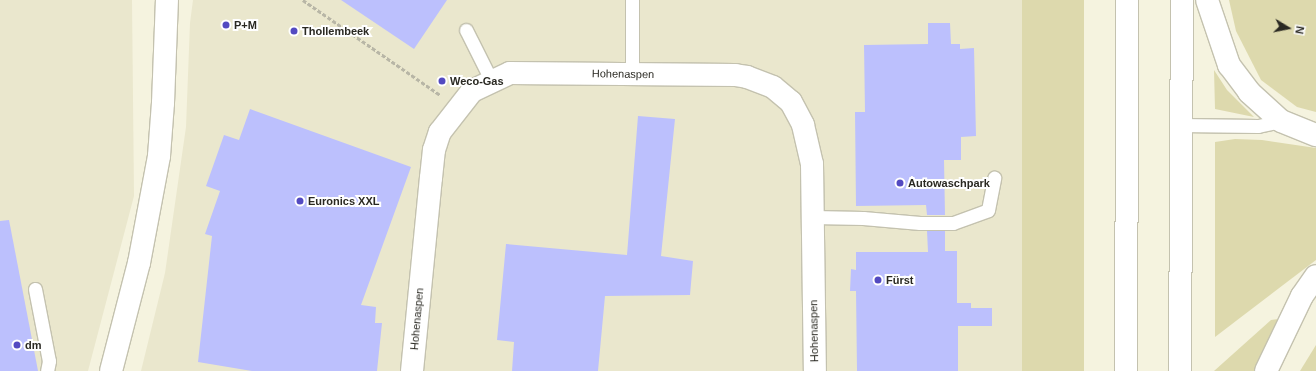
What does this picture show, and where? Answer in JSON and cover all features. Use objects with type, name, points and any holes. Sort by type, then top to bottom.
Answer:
[{"type":"main road","points":[[111,371],[139,263],[159,156],[163,102],[167,0]]},
{"type":"main road","points":[[1126,371],[1127,0]]},
{"type":"main road","points":[[1180,371],[1180,125],[1182,0]]},
{"type":"main road","points":[[1208,0],[1229,65],[1249,92],[1281,121],[1316,135]]},
{"type":"main road","name":"Hohenaspen","points":[[412,371],[434,150],[440,132],[472,91],[510,73],[735,76],[752,78],[773,87],[791,102],[803,125],[812,164],[815,371]]},
{"type":"main road","points":[[1266,371],[1302,296],[1316,276]]},
{"type":"lane","points":[[632,0],[632,74]]},
{"type":"lane","points":[[466,30],[492,82]]},
{"type":"lane","points":[[1180,125],[1258,126],[1281,121]]},
{"type":"lane","points":[[813,217],[863,218],[920,223],[953,223],[988,210],[994,178]]},
{"type":"lane","points":[[35,289],[49,361],[47,371]]},
{"type":"path","points":[[303,0],[459,108]]},
{"type":"shaded area","points":[[0,0],[132,0],[134,196],[88,371],[0,371]]},
{"type":"shaded area","points":[[193,0],[1022,0],[1029,371],[141,371],[165,273],[186,127],[190,23]]},
{"type":"shaded area","points":[[1022,0],[1084,0],[1084,371],[1022,371]]},
{"type":"shaded area","points":[[1229,0],[1316,0],[1316,112],[1297,107],[1261,80],[1236,31]]},
{"type":"shaded area","points":[[1214,70],[1227,90],[1254,117],[1215,109]]},
{"type":"shaded area","points":[[1235,139],[1262,140],[1316,148],[1316,260],[1215,337],[1215,142]]},
{"type":"shaded area","points":[[1278,319],[1274,338],[1259,371],[1214,371],[1271,320]]},
{"type":"shaded area","points":[[1316,345],[1316,371],[1300,371]]},
{"type":"building","points":[[341,0],[447,0],[414,49]]},
{"type":"building","points":[[928,23],[950,23],[951,44],[960,44],[960,49],[974,48],[976,136],[961,137],[961,160],[944,160],[945,215],[927,215],[926,205],[856,206],[855,112],[865,112],[864,45],[928,44]]},
{"type":"building","points":[[250,109],[411,167],[361,305],[376,307],[375,323],[382,323],[377,371],[252,371],[198,362],[212,236],[205,234],[220,191],[206,186],[224,135],[239,140]]},
{"type":"building","points":[[638,116],[675,119],[661,256],[693,261],[690,295],[605,296],[598,371],[512,371],[514,342],[497,340],[506,244],[627,255]]},
{"type":"building","points":[[9,220],[38,371],[0,371],[0,221]]},
{"type":"building","points":[[927,231],[945,231],[945,251],[957,251],[957,303],[971,303],[971,308],[992,308],[992,326],[958,326],[958,371],[857,371],[856,291],[850,291],[851,269],[856,270],[856,252],[928,252]]},
{"type":"place","name":"P+M","points":[[226,25]]},
{"type":"place","name":"Thollembeek","points":[[294,31]]},
{"type":"place","name":"Weco-Gas","points":[[442,81]]},
{"type":"place","name":"Autowaschpark","points":[[900,183]]},
{"type":"place","name":"Euronics XXL","points":[[300,201]]},
{"type":"place","name":"Fürst","points":[[878,280]]},
{"type":"place","name":"dm","points":[[17,345]]}]
